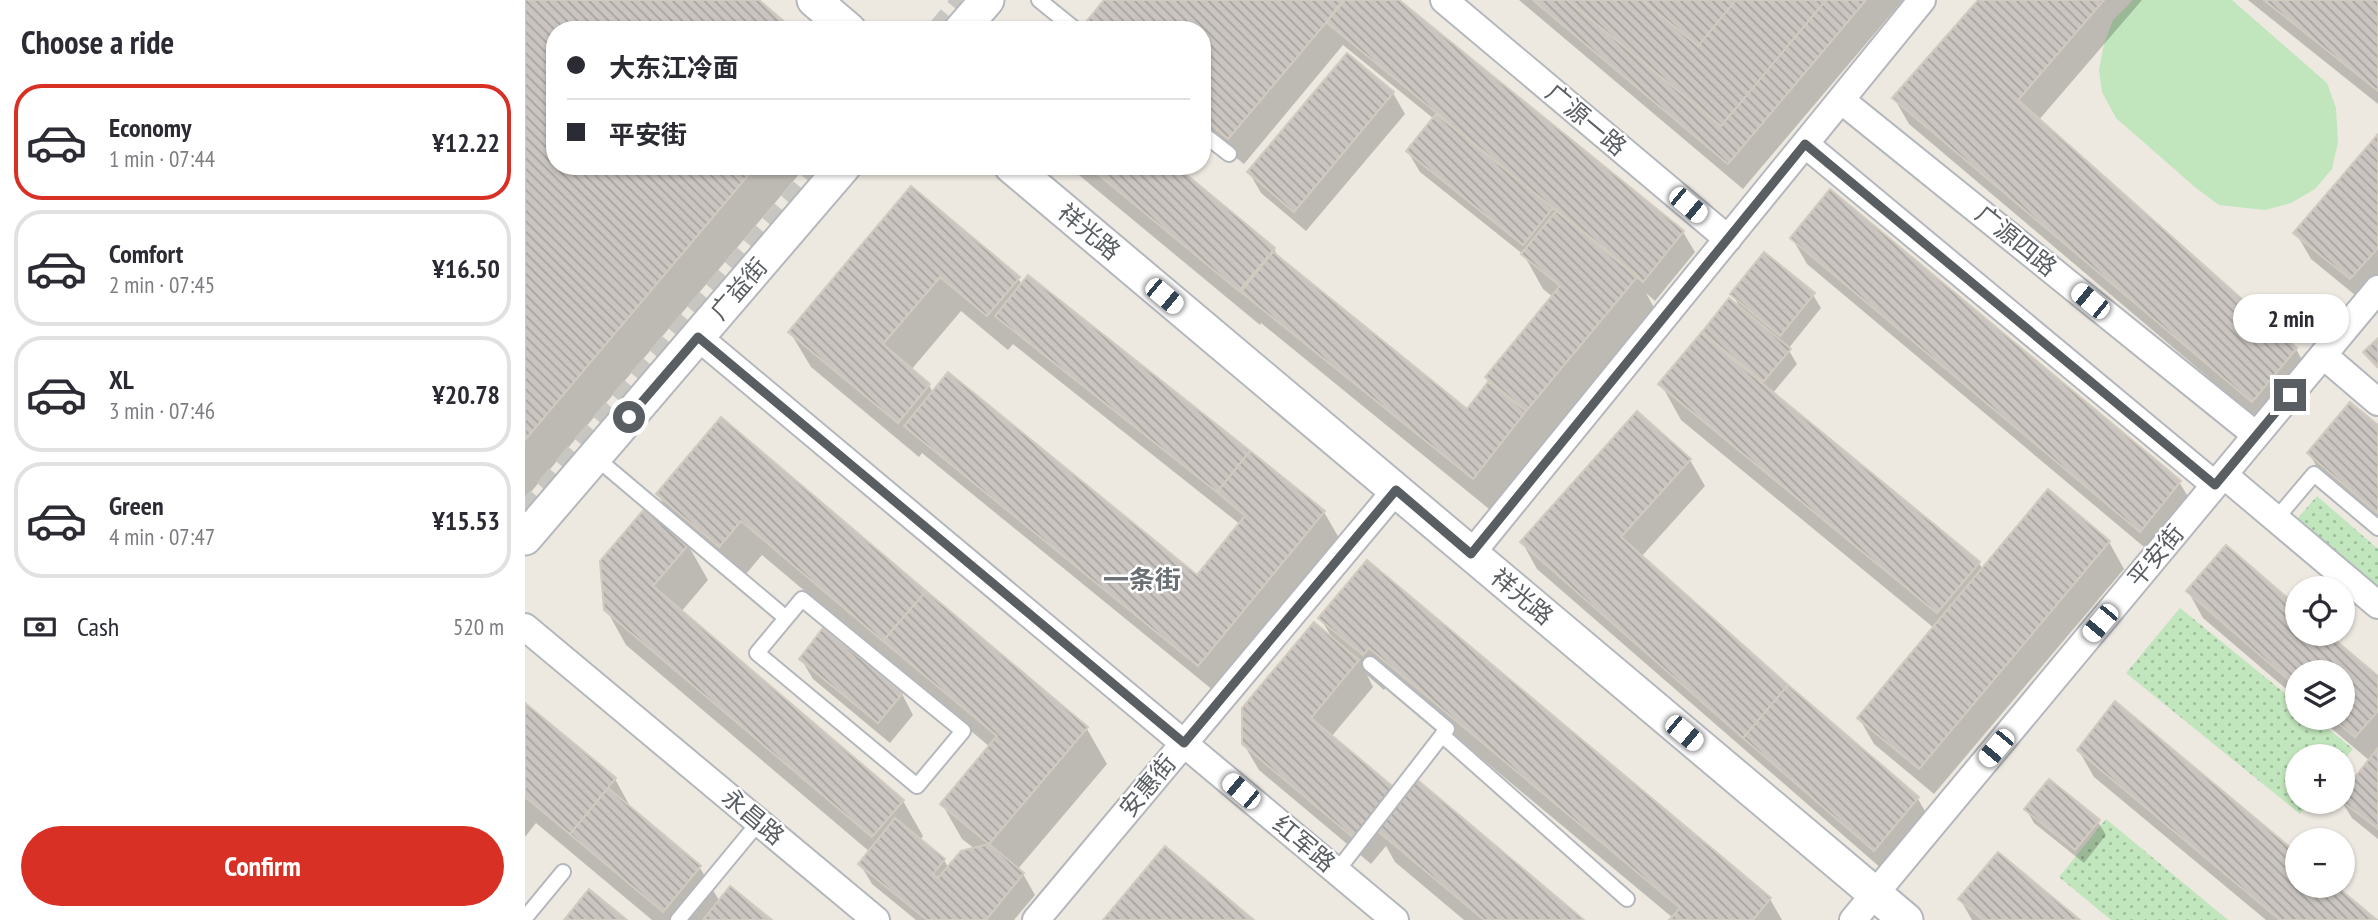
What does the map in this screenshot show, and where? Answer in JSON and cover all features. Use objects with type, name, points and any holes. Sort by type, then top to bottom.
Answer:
[{"type":"street","points":[[814,0],[838,21]]},
{"type":"street","points":[[969,21],[987,0]]},
{"type":"street","name":"广源一路","points":[[1444,0],[1728,239]]},
{"type":"street","points":[[1471,554],[1922,0]]},
{"type":"street","name":"广源四路","points":[[1841,100],[2256,435]]},
{"type":"street","points":[[1805,144],[2219,480],[2276,519],[2378,605]]},
{"type":"street","name":"广益街","points":[[525,538],[836,175]]},
{"type":"street","name":"祥光路","points":[[1022,175],[1906,920]]},
{"type":"street","name":"平安街","points":[[1853,920],[2378,289]]},
{"type":"street","name":"红军路","points":[[698,337],[1395,920]]},
{"type":"street","points":[[2323,355],[2374,391]]},
{"type":"street","name":"安惠街","points":[[1036,920],[1396,490]]},
{"type":"street","name":"永昌路","points":[[525,627],[876,920]]},
{"type":"lane","points":[[1039,0],[1065,21]]},
{"type":"lane","points":[[1211,139],[1229,154]]},
{"type":"lane","points":[[595,457],[786,618]]},
{"type":"lane","points":[[2276,519],[2314,474],[2378,527]]},
{"type":"lane","points":[[802,598],[963,731],[917,786],[757,653],[786,618],[802,598]]},
{"type":"lane","points":[[1337,871],[1447,729],[1370,664]]},
{"type":"lane","points":[[1442,735],[1627,899]]},
{"type":"lane","points":[[678,920],[759,822]]},
{"type":"lane","points":[[525,918],[563,872]]},
{"type":"green space","points":[[2133,0],[2232,0],[2327,83],[2336,108],[2338,142],[2332,169],[2315,189],[2291,203],[2265,210],[2219,205],[2116,118],[2102,92],[2099,70],[2104,44],[2113,20]]},
{"type":"green space","points":[[2317,496],[2378,549],[2378,588],[2298,518]]},
{"type":"green space","points":[[2180,608],[2285,693],[2285,730],[2330,730],[2347,744],[2285,744],[2285,802],[2126,673]]},
{"type":"green space","points":[[2106,819],[2228,920],[2111,920],[2059,877]]},
{"type":"building","points":[[525,0],[759,0],[784,21],[546,21],[546,175],[748,175],[525,440]]},
{"type":"building","points":[[1104,0],[1345,0],[1228,139],[1211,125],[1211,21],[1087,21]]},
{"type":"building","points":[[1343,0],[1399,0],[1684,231],[1643,282],[1326,22]]},
{"type":"building","points":[[1533,0],[1866,0],[1728,164]]},
{"type":"building","points":[[1567,0],[1642,0],[1698,46],[1736,0],[1826,0],[1721,126]]},
{"type":"building","points":[[1978,0],[2104,0],[2018,100],[2297,348],[2252,402],[1892,98]]},
{"type":"building","points":[[2264,0],[2378,0],[2378,91]]},
{"type":"building","points":[[1347,53],[1394,92],[1294,212],[1247,172]]},
{"type":"building","points":[[1436,114],[1553,208],[1523,245],[1406,151]]},
{"type":"building","points":[[2378,134],[2378,248],[2350,279],[2293,233]]},
{"type":"building","points":[[1099,175],[1187,175],[1275,248],[1239,291]]},
{"type":"building","points":[[911,186],[1020,277],[987,316],[940,277],[883,344],[930,384],[898,423],[788,332]]},
{"type":"building","points":[[1830,189],[2181,481],[2140,532],[1790,238]]},
{"type":"building","points":[[1557,210],[1638,276],[1526,411],[1485,377],[1560,286],[1521,254]]},
{"type":"building","points":[[1273,252],[1467,409],[1488,382],[1526,411],[1473,479],[1241,292]]},
{"type":"building","points":[[1764,252],[1815,293],[1780,336],[1730,294]]},
{"type":"building","points":[[1028,275],[1250,451],[1217,492],[995,316]]},
{"type":"building","points":[[1729,298],[1791,349],[1763,382],[1702,332]]},
{"type":"building","points":[[1701,333],[1980,562],[1937,613],[1658,384]]},
{"type":"building","points":[[2378,338],[2378,366],[2377,367],[2363,352]]},
{"type":"building","points":[[948,372],[1197,575],[1245,516],[1217,492],[1250,451],[1325,511],[1198,666],[904,426]]},
{"type":"building","points":[[2350,402],[2378,425],[2378,514],[2307,453]]},
{"type":"building","points":[[1637,411],[1691,459],[1621,537],[1788,685],[1743,738],[1520,542]]},
{"type":"building","points":[[721,417],[926,591],[883,641],[741,521],[719,547],[656,494]]},
{"type":"building","points":[[2048,489],[2110,541],[1919,769],[1857,718]]},
{"type":"building","points":[[646,507],[689,544],[653,586],[904,800],[872,837],[604,610],[600,561]]},
{"type":"building","points":[[2226,545],[2285,596],[2285,646],[2342,646],[2378,676],[2378,711],[2355,737],[2347,730],[2355,730],[2355,660],[2285,660],[2285,677],[2186,591]]},
{"type":"building","points":[[1367,560],[1771,898],[1753,920],[1669,920],[1680,908],[1369,648],[1363,655],[1318,618]]},
{"type":"building","points":[[926,591],[1088,727],[989,844],[940,804],[997,736],[883,641]]},
{"type":"building","points":[[1314,622],[1359,660],[1311,718],[1397,790],[1355,839],[1242,744],[1242,708]]},
{"type":"building","points":[[823,628],[903,693],[878,723],[799,659]]},
{"type":"building","points":[[1788,685],[1919,797],[1874,851],[1743,738]]},
{"type":"building","points":[[2115,701],[2285,843],[2285,898],[2350,898],[2377,920],[2280,920],[2077,750]]},
{"type":"building","points":[[525,703],[616,778],[570,834],[525,797]]},
{"type":"building","points":[[2378,748],[2378,829],[2355,811],[2355,777]]},
{"type":"building","points":[[1414,777],[1584,920],[1484,920],[1373,827]]},
{"type":"building","points":[[2049,779],[2100,820],[2075,850],[2024,809]]},
{"type":"building","points":[[608,788],[701,866],[663,912],[570,834]]},
{"type":"building","points":[[895,818],[945,859],[933,874],[938,878],[961,851],[989,844],[1024,873],[986,920],[927,920],[858,864]]},
{"type":"building","points":[[1165,846],[1254,920],[1103,920]]},
{"type":"building","points":[[1998,852],[2080,920],[1983,920],[1958,899]]},
{"type":"building","points":[[730,886],[772,920],[703,920]]},
{"type":"building","points":[[589,889],[627,920],[564,920]]},
{"type":"tunnel","points":[[944,21],[961,0]]},
{"type":"tunnel","points":[[525,511],[811,175]]},
{"type":"district","name":"一条街","points":[[1142,580]]},
{"type":"route","points":[[629,417],[698,337],[1184,743],[1396,490],[1471,554],[1805,144],[2215,485],[2290,395]]}]
